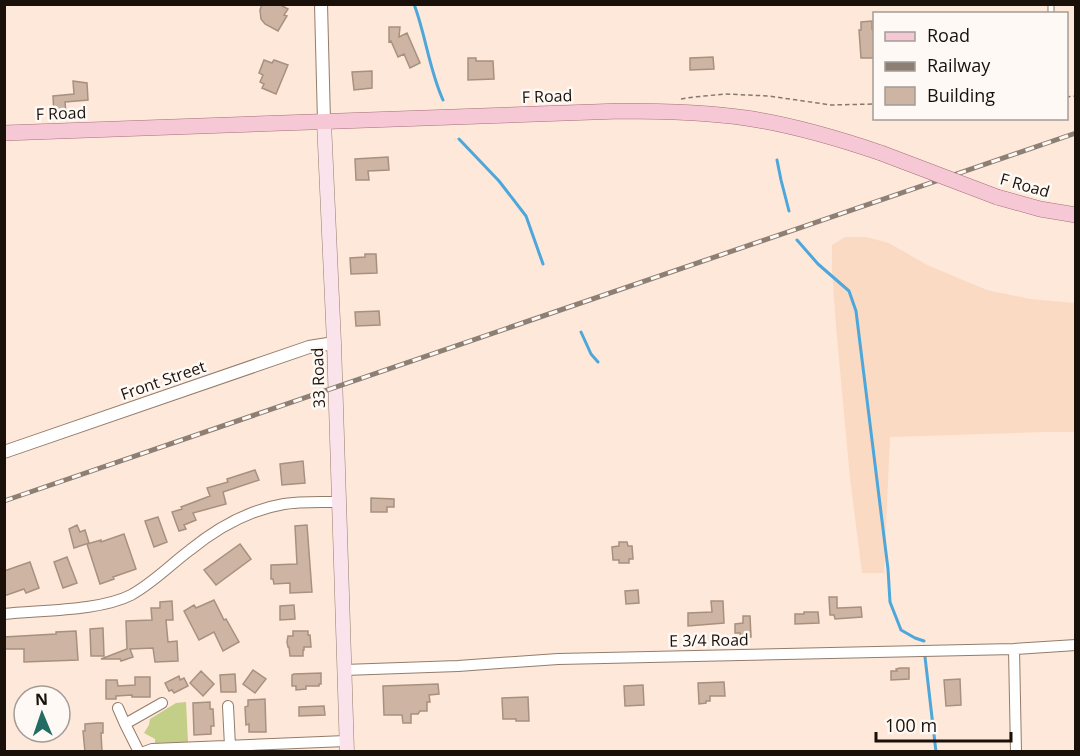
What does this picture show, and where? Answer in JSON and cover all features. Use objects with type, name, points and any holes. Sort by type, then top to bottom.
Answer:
[{"type":"main road","name":"F Road","points":[[4,133],[621,111],[675,112],[747,118],[830,136],[997,197],[1040,209],[1076,215]]},
{"type":"main road","name":"33 Road","points":[[324,122],[334,343],[346,746]]},
{"type":"street","name":"33 Road","points":[[321,4],[324,122]]},
{"type":"street","name":"Front Street","points":[[4,452],[298,351],[334,343]]},
{"type":"street","points":[[4,614],[90,606],[130,596],[149,584],[205,538],[240,517],[285,504],[339,502]]},
{"type":"street","name":"E 3/4 Road","points":[[344,670],[458,666],[558,659],[1014,649],[1076,645]]},
{"type":"street","points":[[1014,649],[1016,752]]},
{"type":"street","points":[[125,724],[162,703]]},
{"type":"street","points":[[228,706],[230,746]]},
{"type":"street","points":[[118,708],[139,752]]},
{"type":"street","points":[[148,750],[230,746],[346,746]]},
{"type":"path","points":[[675,112],[678,100],[725,94],[769,96],[831,105],[873,104]]},
{"type":"shaded area","points":[[845,237],[866,237],[889,243],[927,265],[987,290],[1030,299],[1075,303],[1075,432],[890,437],[884,573],[862,573],[850,478],[832,270],[832,245]]},
{"type":"green space","points":[[186,702],[188,742],[155,743],[155,739],[144,733],[150,719],[176,703]]},
{"type":"building","points":[[262,4],[279,4],[288,9],[284,15],[287,16],[278,31],[261,19]]},
{"type":"building","points":[[872,21],[873,58],[861,58],[859,30],[861,30],[861,22]]},
{"type":"building","points":[[389,27],[400,27],[399,37],[407,33],[420,63],[410,68],[404,54],[398,57],[391,41],[389,42]]},
{"type":"building","points":[[713,57],[714,69],[690,70],[690,58]]},
{"type":"building","points":[[468,58],[476,58],[476,61],[493,61],[494,79],[468,80]]},
{"type":"building","points":[[264,60],[272,63],[274,60],[288,65],[276,94],[262,88],[264,84],[260,82],[263,75],[259,73]]},
{"type":"building","points":[[372,71],[372,88],[354,90],[352,72]]},
{"type":"building","points":[[73,81],[87,83],[88,100],[65,102],[66,114],[54,115],[53,96],[74,94]]},
{"type":"building","points":[[388,157],[389,170],[368,171],[369,180],[356,180],[355,159]]},
{"type":"building","points":[[365,254],[376,254],[377,273],[351,274],[350,258],[365,257]]},
{"type":"building","points":[[379,311],[380,325],[356,326],[355,312]]},
{"type":"building","points":[[303,461],[305,483],[282,485],[280,464]]},
{"type":"building","points":[[255,470],[259,480],[223,492],[226,504],[193,513],[196,520],[184,525],[186,529],[179,531],[172,512],[210,496],[207,488]]},
{"type":"building","points":[[371,498],[394,499],[394,507],[387,507],[387,512],[371,512]]},
{"type":"building","points":[[158,517],[167,542],[154,547],[145,521]]},
{"type":"building","points":[[77,525],[80,532],[85,530],[89,543],[74,548],[69,529]]},
{"type":"building","points":[[307,525],[312,592],[290,593],[290,583],[274,584],[271,579],[271,565],[297,564],[295,526]]},
{"type":"building","points":[[124,534],[136,569],[100,584],[87,544]]},
{"type":"building","points":[[619,542],[627,542],[628,546],[632,546],[633,559],[629,559],[629,563],[619,563],[619,560],[613,560],[612,547],[619,546]]},
{"type":"building","points":[[240,544],[251,559],[216,585],[204,570]]},
{"type":"building","points":[[67,557],[77,583],[63,588],[54,562]]},
{"type":"building","points":[[30,562],[39,588],[26,593],[24,589],[4,596],[4,571]]},
{"type":"building","points":[[638,590],[639,603],[626,604],[625,591]]},
{"type":"building","points":[[829,597],[837,597],[837,608],[861,607],[862,617],[835,619],[834,615],[830,615]]},
{"type":"building","points":[[214,600],[239,642],[223,651],[214,632],[199,640],[184,611],[194,605],[196,608]]},
{"type":"building","points":[[172,601],[173,620],[166,620],[168,642],[177,641],[178,661],[155,662],[153,648],[130,649],[133,657],[121,661],[120,659],[101,659],[127,649],[126,621],[152,620],[151,608],[160,608],[160,602]]},
{"type":"building","points":[[711,601],[723,601],[724,623],[688,626],[688,613],[712,612]]},
{"type":"building","points":[[294,605],[295,619],[280,620],[280,606]]},
{"type":"building","points":[[804,612],[818,612],[819,623],[795,624],[795,614],[804,614]]},
{"type":"building","points":[[743,616],[750,616],[751,637],[741,637],[740,633],[735,633],[735,624],[743,623]]},
{"type":"building","points":[[103,628],[104,656],[91,656],[90,629]]},
{"type":"building","points":[[76,631],[78,660],[24,662],[24,649],[4,649],[4,637]]},
{"type":"building","points":[[293,631],[308,631],[310,635],[311,647],[304,647],[303,656],[290,656],[287,642],[288,636],[293,636]]},
{"type":"building","points":[[909,668],[909,679],[891,680],[891,671],[897,671],[896,669]]},
{"type":"building","points":[[253,670],[266,679],[255,693],[243,684]]},
{"type":"building","points":[[201,671],[214,684],[203,696],[190,683]]},
{"type":"building","points":[[321,673],[319,686],[306,686],[306,689],[296,690],[296,686],[292,686],[292,675],[294,674]]},
{"type":"building","points":[[235,674],[236,692],[221,692],[220,675]]},
{"type":"building","points":[[179,676],[180,680],[184,678],[188,686],[174,693],[172,690],[169,691],[165,683]]},
{"type":"building","points":[[135,677],[150,677],[150,697],[132,697],[132,695],[106,699],[106,680],[117,680],[118,686],[135,685]]},
{"type":"building","points":[[960,679],[961,705],[946,706],[944,680]]},
{"type":"building","points":[[724,682],[725,696],[710,696],[710,701],[699,704],[698,683]]},
{"type":"building","points":[[438,684],[439,694],[429,695],[430,702],[427,702],[427,711],[411,714],[411,723],[403,723],[402,715],[384,715],[383,686]]},
{"type":"building","points":[[643,685],[644,705],[625,706],[624,686]]},
{"type":"building","points":[[528,697],[529,721],[503,719],[502,698]]},
{"type":"building","points":[[265,699],[266,732],[249,732],[249,724],[246,725],[245,707],[248,706],[248,700]]},
{"type":"building","points":[[210,702],[210,709],[213,709],[214,726],[211,726],[211,734],[194,735],[193,703]]},
{"type":"building","points":[[324,706],[325,715],[299,716],[299,707]]},
{"type":"building","points":[[103,723],[102,752],[85,752],[83,731],[85,731],[85,724]]},
{"type":"waterway","points":[[414,4],[443,100]]},
{"type":"waterway","points":[[459,139],[499,181],[526,216],[543,264]]},
{"type":"waterway","points":[[777,160],[789,211]]},
{"type":"waterway","points":[[797,240],[818,264],[849,291],[856,311],[888,569],[890,602],[901,630],[924,641]]},
{"type":"waterway","points":[[581,332],[591,354],[598,362]]},
{"type":"waterway","points":[[925,657],[936,752]]},
{"type":"railway","points":[[4,501],[1076,133]]}]
